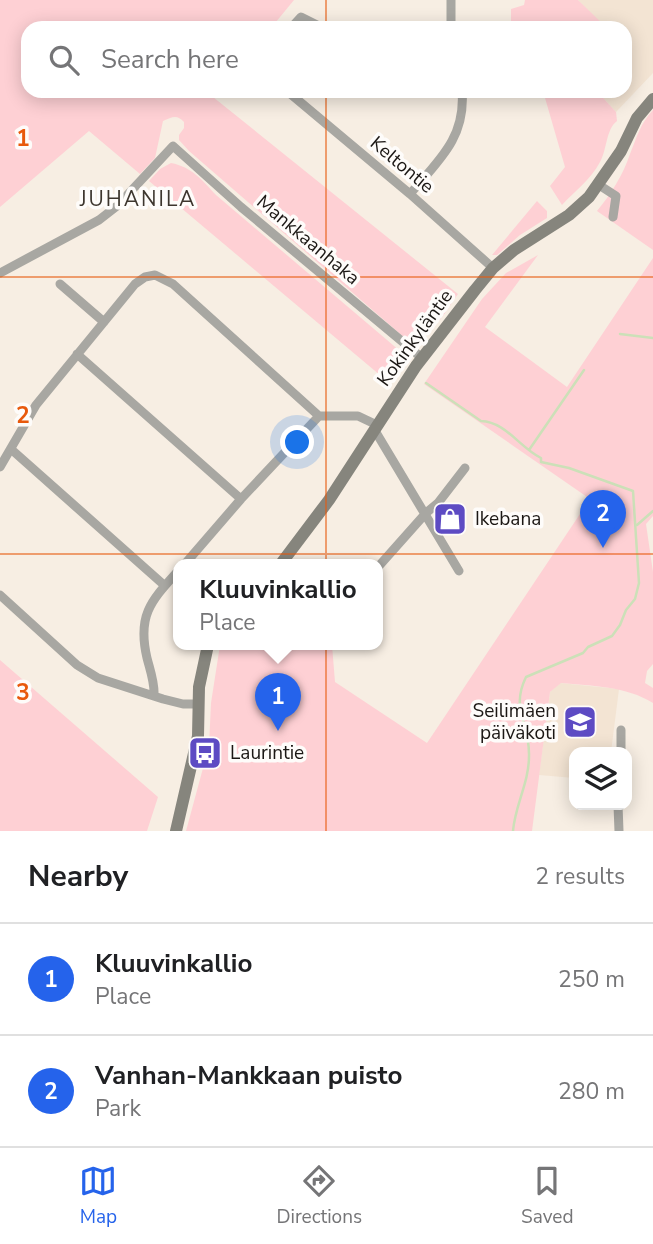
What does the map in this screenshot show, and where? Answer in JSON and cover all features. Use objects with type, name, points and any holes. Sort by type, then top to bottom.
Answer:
[{"type":"main road","name":"Kokinkyläntie","points":[[611,164],[622,127],[653,88]]},
{"type":"main road","name":"Kokinkyläntie","points":[[285,559],[329,500],[422,358],[493,268],[528,239],[581,206],[599,185],[621,151],[637,118],[653,99]]},
{"type":"main road","points":[[176,831],[196,747],[201,670],[207,650]]},
{"type":"street","points":[[451,0],[451,21]]},
{"type":"street","name":"Keltontie","points":[[295,98],[493,268]]},
{"type":"street","points":[[410,194],[451,146],[462,115],[463,98]]},
{"type":"street","name":"Mankkaanhaka","points":[[0,273],[99,220],[117,206],[173,146],[422,358]]},
{"type":"street","points":[[599,185],[616,196],[613,218]]},
{"type":"street","points":[[0,467],[12,450],[23,424],[77,354],[135,284],[155,275],[166,278],[189,297],[319,416],[358,416],[375,427],[459,571]]},
{"type":"street","points":[[60,284],[104,323]]},
{"type":"street","points":[[77,354],[241,499]]},
{"type":"street","points":[[189,559],[319,416]]},
{"type":"street","points":[[12,450],[164,585]]},
{"type":"street","points":[[383,561],[438,503],[464,468]]},
{"type":"street","points":[[155,696],[144,640],[144,621],[146,611],[173,576]]},
{"type":"street","points":[[0,595],[77,665],[98,678],[183,704],[198,704]]},
{"type":"street","points":[[621,730],[621,747]]},
{"type":"street","points":[[618,810],[619,831]]},
{"type":"shaded area","points":[[0,0],[294,0],[277,21],[21,21],[21,98],[214,98],[458,294],[430,330],[415,338],[406,339],[189,151],[179,140],[184,122],[177,117],[163,121],[155,158],[140,174],[89,131],[0,207]]},
{"type":"shaded area","points":[[525,0],[578,0],[600,21],[511,21],[511,9],[524,5]]},
{"type":"shaded area","points":[[578,0],[653,0],[653,73],[632,95],[632,21],[598,21]]},
{"type":"shaded area","points":[[545,98],[603,98],[616,112],[617,121],[611,129],[600,162],[562,205],[550,186],[565,167]]},
{"type":"shaded area","points":[[603,98],[629,98],[616,112]]},
{"type":"shaded area","points":[[653,110],[653,250],[597,211],[620,177],[639,131]]},
{"type":"shaded area","points":[[171,163],[196,175],[400,351],[402,361],[387,381],[149,181],[160,169]]},
{"type":"shaded area","points":[[537,201],[547,211],[547,218],[520,235],[497,255],[492,255]]},
{"type":"shaded area","points":[[538,255],[485,327],[567,387],[653,258],[653,516],[646,524],[653,572],[653,664],[647,671],[645,683],[653,688],[653,703],[632,693],[597,686],[561,683],[550,692],[532,831],[186,831],[209,746],[211,703],[219,650],[332,650],[335,682],[427,743],[590,499],[424,384],[482,299],[506,273]]},
{"type":"shaded area","points":[[0,660],[158,797],[147,831],[0,831]]},
{"type":"shaded area","name":"Seilimäen päiväkoti","points":[[560,683],[619,689],[612,747],[569,747],[569,778],[539,775],[550,692]]},
{"type":"waterway","points":[[620,334],[653,338]]},
{"type":"waterway","points":[[529,450],[584,370]]},
{"type":"waterway","points":[[426,383],[481,421],[490,422],[505,430],[541,458],[541,462],[569,468],[633,491],[639,583],[635,599],[612,636],[588,647],[583,653],[526,677],[522,688],[520,708],[529,744],[529,756],[513,831]]},
{"type":"waterway","points":[[637,525],[653,511]]},
{"type":"place","name":"Ikebana","points":[[450,519]]},
{"type":"place","name":"Vanhan-Mankkaan puisto","points":[[603,548]]},
{"type":"place","name":"Seilimäen päiväkoti","points":[[580,722]]},
{"type":"place","name":"Kluuvinkallio","points":[[278,731]]},
{"type":"place","name":"Laurintie","points":[[205,753]]},
{"type":"district","name":"JUHANILA","points":[[138,199]]}]
